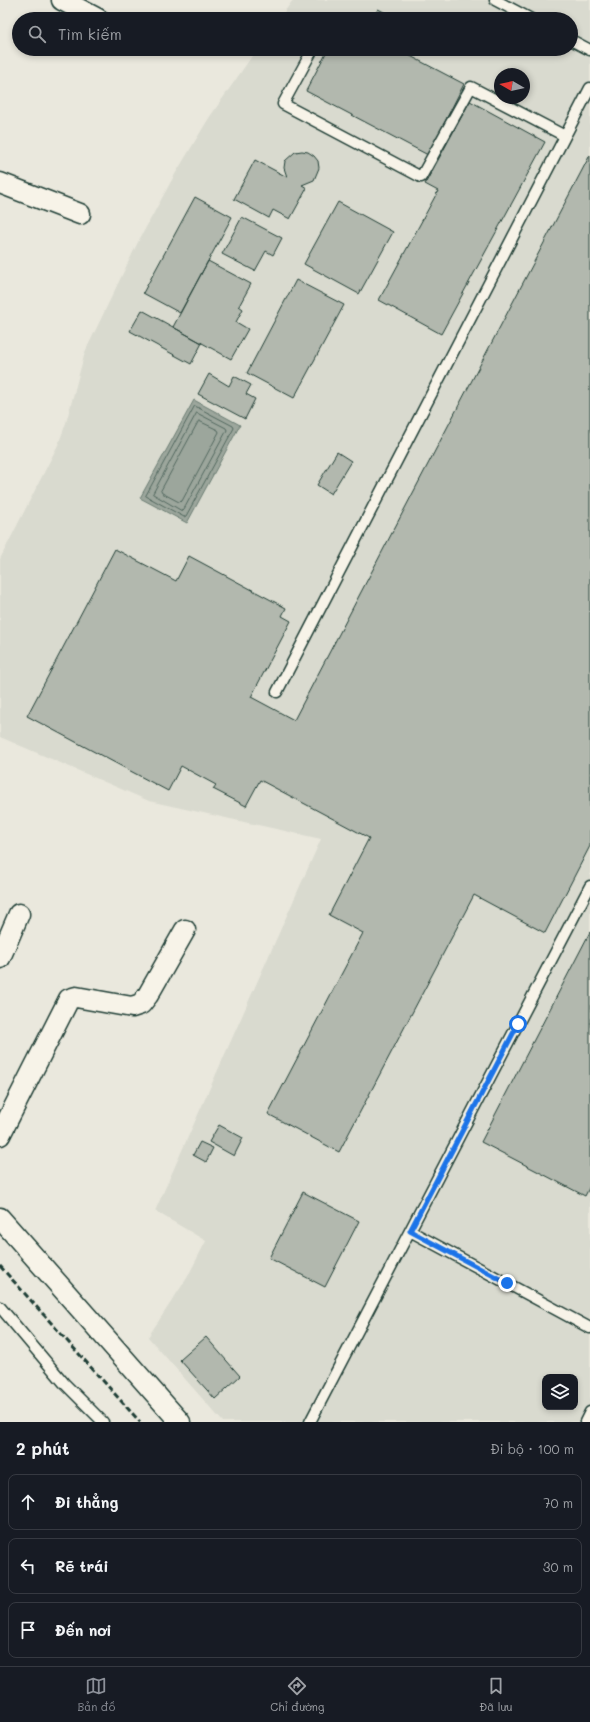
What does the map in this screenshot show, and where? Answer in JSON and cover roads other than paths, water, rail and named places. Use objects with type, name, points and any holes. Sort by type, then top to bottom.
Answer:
[{"type":"street","points":[[62,0],[85,12]]},
{"type":"street","points":[[0,183],[80,214]]},
{"type":"street","points":[[0,958],[20,914]]},
{"type":"street","points":[[0,1134],[70,999],[76,997],[132,1007],[141,1004],[148,995],[185,930]]},
{"type":"street","points":[[0,1218],[180,1422]]},
{"type":"lane","points":[[495,0],[518,12]]},
{"type":"lane","points":[[578,44],[590,50]]},
{"type":"lane","points":[[309,56],[283,104],[421,177],[470,87],[565,136]]},
{"type":"lane","points":[[277,692],[590,88]]},
{"type":"lane","points":[[310,1422],[590,886]]},
{"type":"lane","points":[[410,1231],[590,1328]]},
{"type":"lane","points":[[0,1307],[64,1382],[103,1422]]},
{"type":"lane","points":[[585,1422],[590,1412]]},
{"type":"water","points":[[194,400],[240,425],[187,523],[140,498]]},
{"type":"railway","points":[[0,1266],[140,1422]]}]
